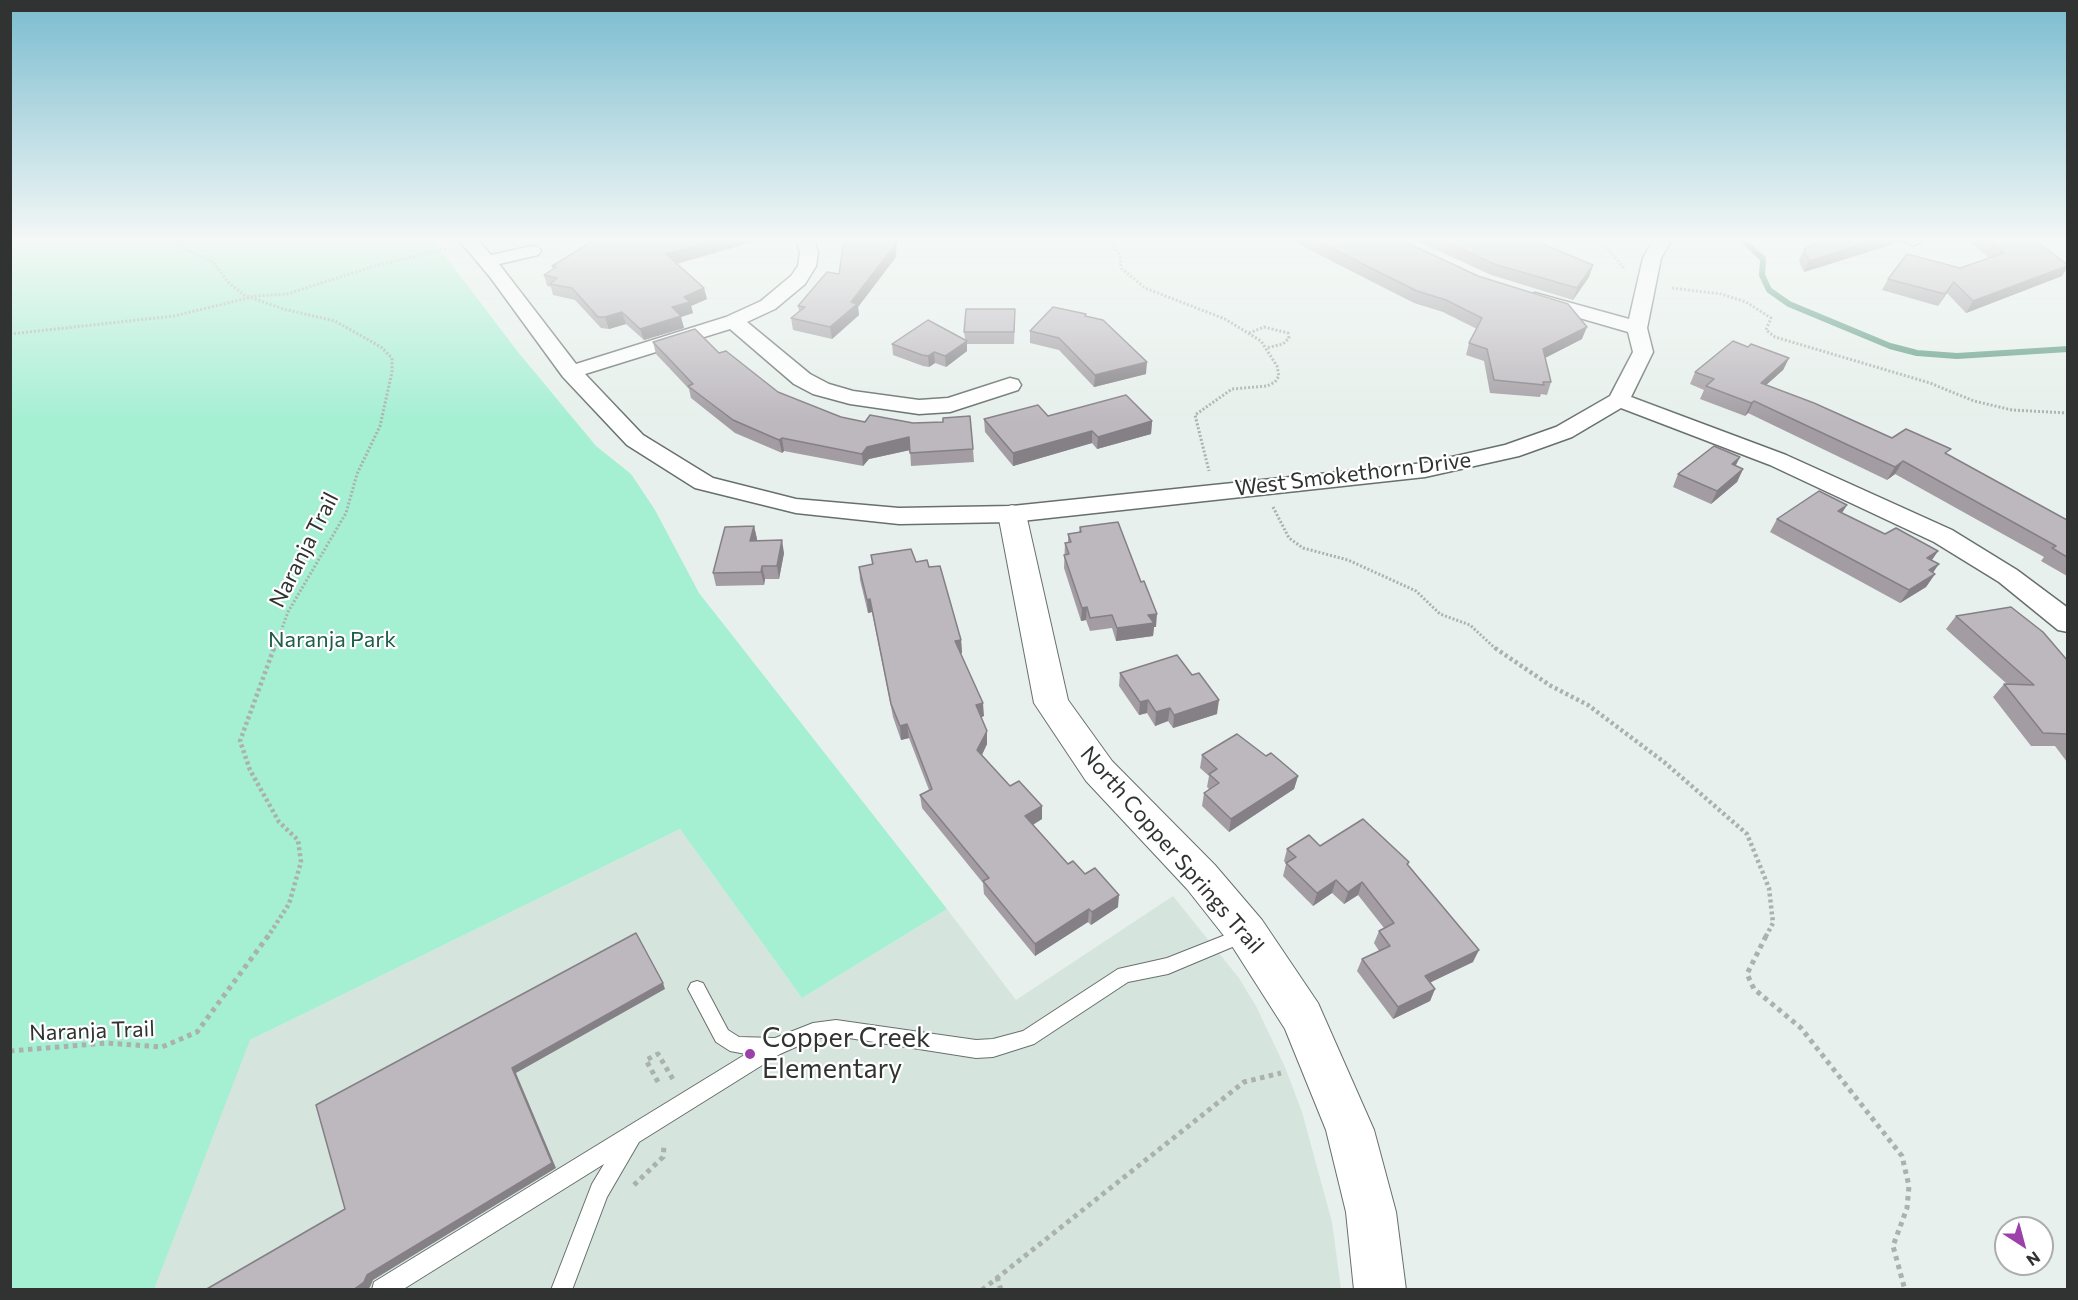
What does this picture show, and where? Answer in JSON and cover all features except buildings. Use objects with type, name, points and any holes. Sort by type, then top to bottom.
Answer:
[{"type":"street","points":[[515,300],[570,372],[635,440],[704,483],[796,506],[899,516],[1012,514]]},
{"type":"street","points":[[570,372],[732,321],[768,306],[775,300]]},
{"type":"street","points":[[1539,300],[1637,328]]},
{"type":"street","points":[[1643,300],[1637,328],[1643,352],[1619,400],[1778,460],[1943,536],[2008,576],[2067,623]]},
{"type":"street","points":[[732,321],[802,379],[821,389],[850,397],[885,404],[919,407],[950,405],[1010,385]]},
{"type":"street","name":"West Smokethorn Drive","points":[[1012,514],[1425,470],[1511,451],[1564,432],[1619,400]]},
{"type":"street","name":"North Copper Springs Trail","points":[[1012,514],[1052,703],[1099,771],[1201,877],[1247,933],[1302,1017],[1350,1130],[1371,1212],[1380,1290]]},
{"type":"lane","points":[[382,1290],[775,1047],[813,1031],[836,1028],[976,1049],[1007,1045],[1028,1038],[1124,975],[1168,966],[1247,933]]},
{"type":"lane","points":[[697,989],[722,1036],[735,1045],[775,1047]]},
{"type":"lane","points":[[561,1290],[598,1191],[632,1135]]},
{"type":"path","points":[[10,334],[174,316],[241,300]]},
{"type":"path","name":"Naranja Trail","points":[[10,1051],[106,1043],[162,1047],[197,1032],[260,948],[289,903],[301,862],[298,840],[279,822],[250,770],[240,741],[288,612],[346,513],[357,474],[380,426],[392,372],[392,358],[381,347],[335,321],[283,309],[259,300]]},
{"type":"path","points":[[1179,300],[1209,310],[1249,333],[1266,348],[1277,366],[1279,376],[1275,382],[1267,386],[1232,389],[1195,415],[1216,492]]},
{"type":"path","points":[[1739,300],[1771,318],[1766,330],[1775,337],[1930,382],[1974,401],[2012,410],[2067,413]]},
{"type":"path","points":[[1249,333],[1264,327],[1288,333],[1289,338],[1283,344],[1266,348]]},
{"type":"path","points":[[1282,528],[1289,538],[1304,548],[1348,560],[1406,584],[1425,596],[1440,614],[1476,629],[1490,646],[1551,686],[1588,705],[1664,762],[1747,834],[1768,888],[1773,923],[1747,974],[1754,989],[1801,1028],[1821,1051],[1902,1155],[1909,1186],[1907,1208],[1893,1246],[1905,1290]]},
{"type":"path","points":[[658,1082],[646,1060],[658,1054],[674,1081]]},
{"type":"path","points":[[982,1290],[1244,1082],[1281,1073]]},
{"type":"path","points":[[629,1191],[663,1157],[664,1147]]},
{"type":"path","points":[[997,1277],[1001,1290]]},
{"type":"shaded area","name":"Copper Creek Elementary","points":[[680,829],[802,998],[947,909],[1016,1000],[1173,896],[1239,978],[1256,1006],[1285,1067],[1302,1112],[1332,1222],[1341,1289],[86,1289],[250,1040]]},
{"type":"green space","name":"Naranja Park","points":[[11,300],[478,300],[518,352],[596,446],[631,474],[655,510],[699,593],[947,909],[802,998],[680,829],[250,1040],[154,1289],[11,1289]]},
{"type":"waterway","points":[[1783,300],[1890,346],[1917,353],[1957,356],[2068,349]]},
{"type":"place","name":"Copper Creek Elementary","points":[[750,1054]]}]
